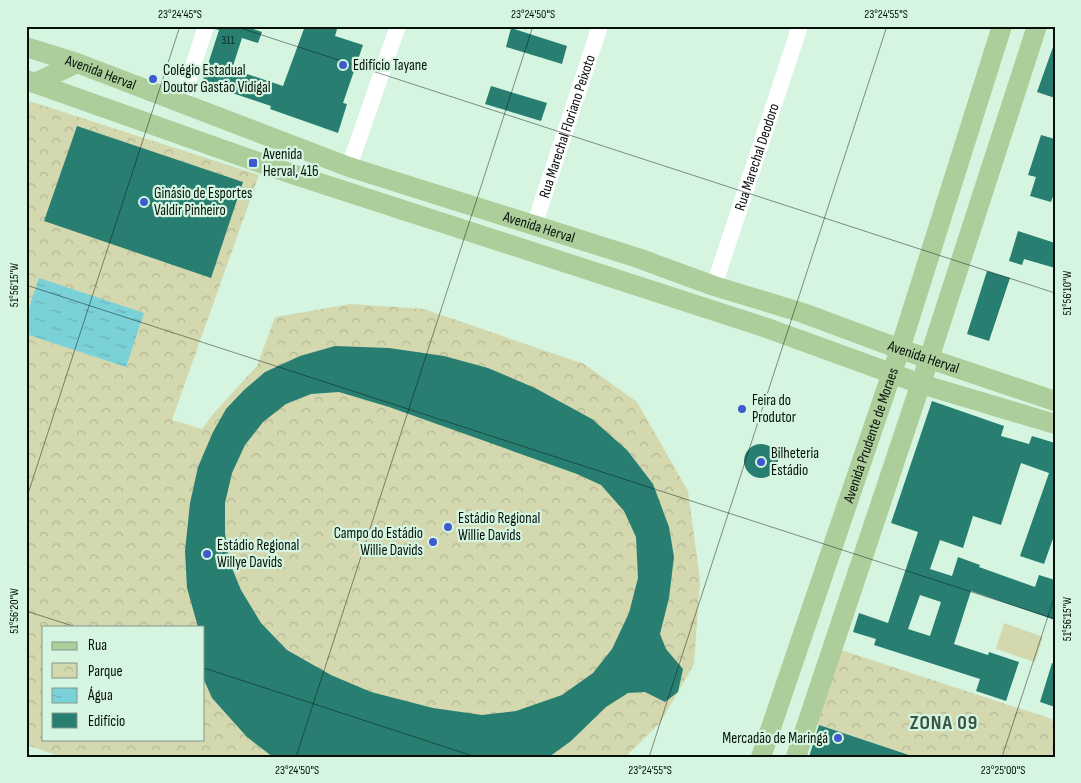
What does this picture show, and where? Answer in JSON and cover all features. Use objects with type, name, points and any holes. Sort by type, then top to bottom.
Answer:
[{"type":"main road","name":"Avenida Prudente de Moraes","points":[[761,757],[900,349],[1002,26]]},
{"type":"main road","name":"Avenida Prudente de Moraes","points":[[796,757],[921,384],[1037,26]]},
{"type":"main road","name":"Avenida Herval","points":[[26,47],[77,63],[349,167],[638,258],[714,286],[803,313],[900,349],[1055,401]]},
{"type":"main road","points":[[30,82],[77,63]]},
{"type":"main road","name":"Avenida Herval","points":[[30,82],[292,174],[764,327],[921,384],[1055,424]]},
{"type":"main road","points":[[469,231],[499,214]]},
{"type":"main road","points":[[638,258],[664,295]]},
{"type":"main road","points":[[764,327],[803,313]]},
{"type":"street","points":[[181,102],[206,26]]},
{"type":"street","points":[[349,167],[398,26]]},
{"type":"street","name":"Rua Marechal Floriano Peixoto","points":[[534,226],[600,26]]},
{"type":"street","name":"Rua Marechal Deodoro","points":[[714,286],[800,26]]},
{"type":"green space","name":"Estádio Regional Willie Davids","points":[[26,100],[259,175],[172,420],[202,429],[257,366],[275,317],[351,304],[424,309],[584,364],[637,402],[688,491],[700,580],[694,664],[660,723],[625,757],[62,757],[26,745]]},
{"type":"green space","points":[[1004,623],[1043,637],[1035,662],[996,649]]},
{"type":"green space","points":[[832,647],[1055,720],[1055,757],[916,757],[807,721]]},
{"type":"water","points":[[39,278],[144,313],[126,367],[26,334],[26,317]]},
{"type":"building","points":[[216,26],[245,26],[262,32],[258,43],[242,38],[232,69],[283,86],[305,26],[338,26],[335,36],[363,45],[343,103],[347,104],[338,133],[270,109],[271,106],[202,83],[219,30],[215,29]]},
{"type":"building","points":[[511,28],[567,46],[562,64],[506,47]]},
{"type":"building","points":[[1053,47],[1055,48],[1055,98],[1037,92]]},
{"type":"building","points":[[491,86],[547,103],[541,121],[485,104]]},
{"type":"building","name":"Ginásio de Esportes Valdir Pinheiro","points":[[77,126],[243,182],[211,278],[44,221]]},
{"type":"building","points":[[1041,135],[1055,139],[1055,191],[1051,202],[1030,196],[1036,177],[1028,175]]},
{"type":"building","points":[[1018,231],[1055,243],[1055,268],[1024,259],[1022,265],[1009,261]]},
{"type":"building","points":[[987,271],[1010,278],[989,341],[967,334]]},
{"type":"building","name":"Estádio Regional Willye Davids","points":[[335,346],[389,348],[444,356],[488,368],[535,388],[592,419],[627,450],[653,484],[669,527],[674,557],[669,598],[660,634],[666,649],[683,669],[678,692],[665,702],[645,692],[628,693],[606,707],[571,741],[549,757],[273,757],[247,737],[212,698],[205,682],[205,626],[198,626],[187,588],[185,551],[190,503],[198,467],[213,432],[226,409],[265,372],[300,356]],"holes":[[[339,392],[389,407],[577,474],[601,485],[624,511],[636,537],[638,578],[629,613],[612,649],[593,673],[562,695],[516,711],[482,715],[433,708],[371,692],[331,675],[287,650],[261,623],[241,590],[229,561],[225,533],[225,503],[232,473],[245,445],[263,422],[286,404],[311,394]]]},
{"type":"building","points":[[932,401],[1004,426],[1001,436],[1029,444],[1032,436],[1055,443],[1055,533],[1044,564],[1020,556],[1049,473],[1021,463],[1001,525],[973,516],[963,548],[940,540],[930,569],[952,576],[958,557],[980,565],[979,567],[1035,587],[1039,575],[1055,580],[1055,620],[971,591],[954,644],[988,655],[989,652],[1019,662],[1006,701],[976,691],[980,679],[874,645],[876,639],[853,632],[859,613],[888,623],[918,532],[891,523]],"holes":[[[920,595],[941,602],[930,636],[908,629]]]},
{"type":"building","name":"Bilheteria Estádio","points":[[761,444],[773,449],[778,461],[773,473],[761,478],[749,473],[744,461],[749,449]]},
{"type":"building","points":[[1052,663],[1055,664],[1055,707],[1040,702]]},
{"type":"building","name":"Mercadão de Maringá","points":[[819,725],[909,755],[909,757],[809,757]]},
{"type":"place","name":"Edifício Tayane","points":[[343,65]]},
{"type":"place","name":"Colégio Estadual Doutor Gastão Vidigal","points":[[153,79]]},
{"type":"place","name":"Avenida Herval, 416","points":[[253,163]]},
{"type":"place","name":"Ginásio de Esportes Valdir Pinheiro","points":[[144,202]]},
{"type":"place","name":"Feira do Produtor","points":[[742,409]]},
{"type":"place","name":"Bilheteria Estádio","points":[[761,462]]},
{"type":"place","name":"Estádio Regional Willie Davids","points":[[448,527]]},
{"type":"place","name":"Campo do Estádio Willie Davids","points":[[433,542]]},
{"type":"place","name":"Estádio Regional Willye Davids","points":[[207,554]]},
{"type":"place","name":"Mercadão de Maringá","points":[[838,738]]},
{"type":"district","name":"ZONA 09","points":[[944,723]]}]
